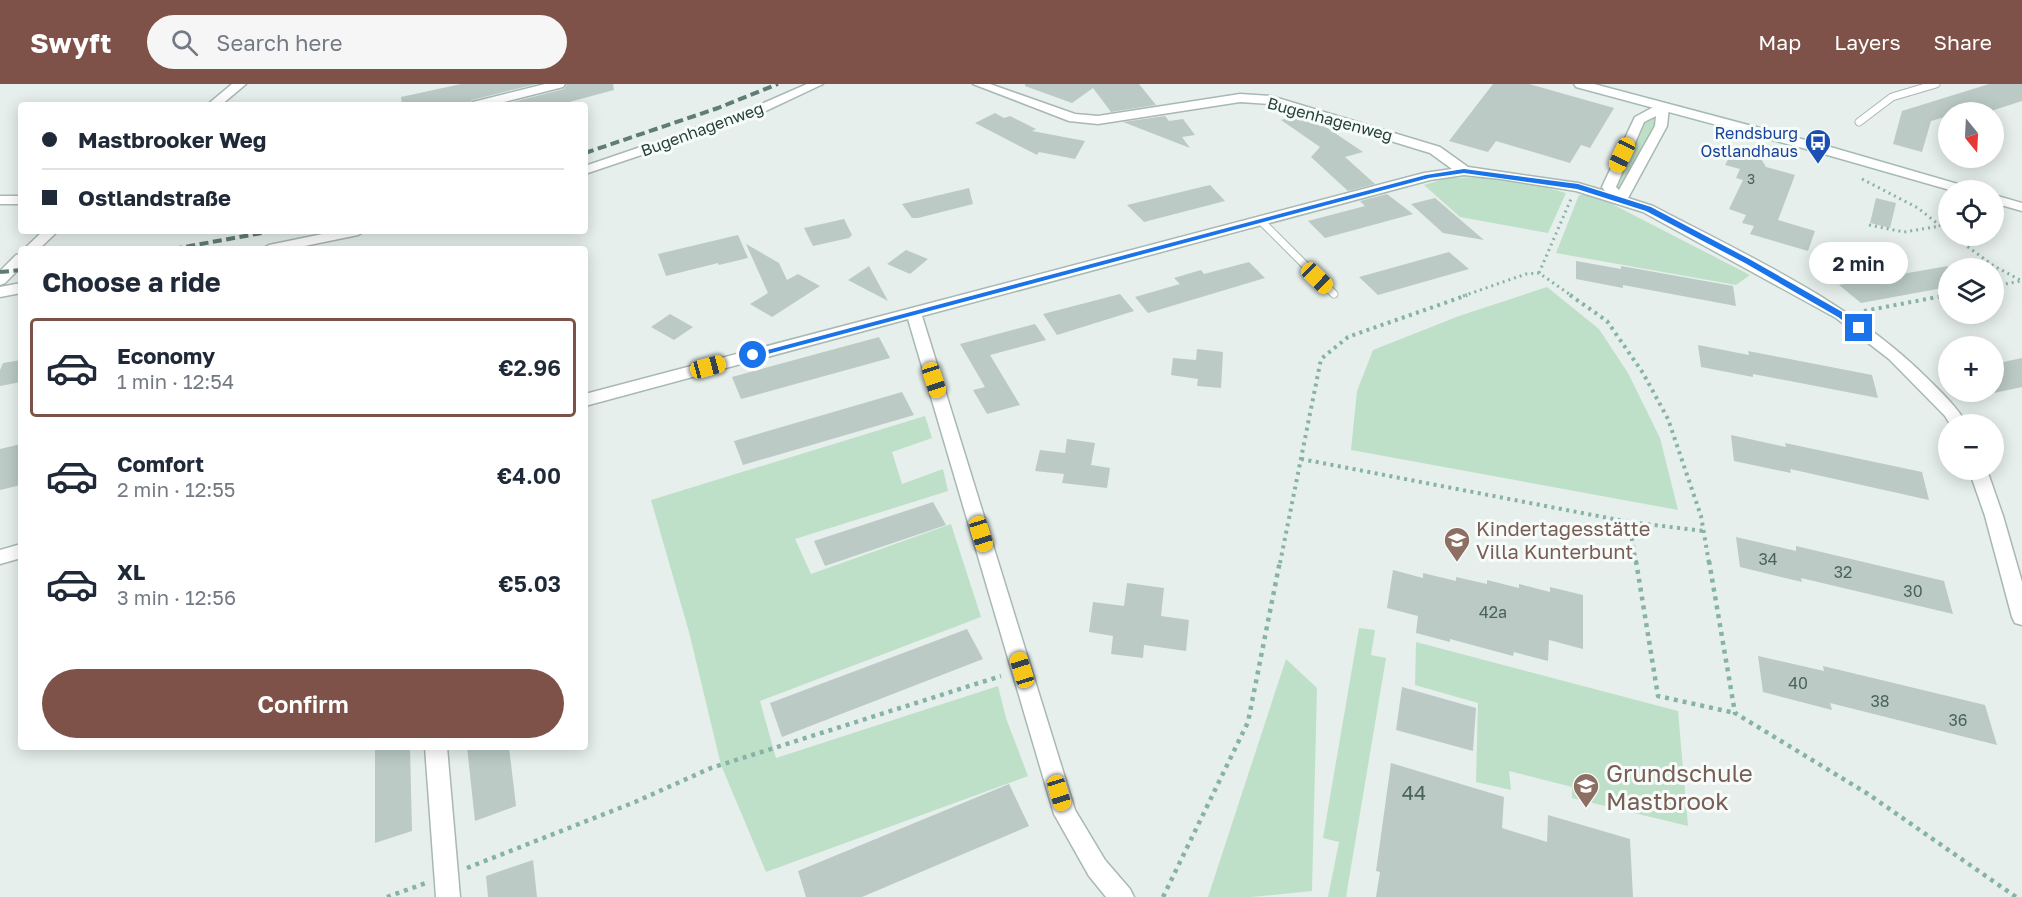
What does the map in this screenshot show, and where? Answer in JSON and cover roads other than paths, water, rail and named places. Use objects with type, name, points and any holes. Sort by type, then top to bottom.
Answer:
[{"type":"street","points":[[217,102],[240,84]]},
{"type":"street","points":[[489,102],[559,84]]},
{"type":"street","name":"Bugenhagenweg","points":[[588,169],[747,115],[817,84]]},
{"type":"street","name":"Bugenhagenweg","points":[[979,84],[1073,118],[1098,120],[1240,98],[1271,100],[1435,150],[1464,171]]},
{"type":"street","points":[[1580,84],[1938,183]]},
{"type":"street","points":[[1620,200],[1661,126],[1663,107]]},
{"type":"street","points":[[1620,200],[1609,187],[1614,172],[1639,120],[1663,107]]},
{"type":"street","points":[[588,399],[1429,176],[1464,171],[1578,187],[1648,209],[1717,244],[1841,315],[1895,354],[1952,414]]},
{"type":"street","points":[[0,200],[18,200]]},
{"type":"street","points":[[2004,202],[2022,207]]},
{"type":"street","points":[[34,246],[48,234]]},
{"type":"street","points":[[284,246],[343,234]]},
{"type":"street","points":[[0,280],[18,261]]},
{"type":"street","points":[[0,292],[18,289]]},
{"type":"street","points":[[914,313],[1065,814],[1097,868],[1122,897]]},
{"type":"street","points":[[1981,480],[2022,617]]},
{"type":"street","points":[[0,557],[18,552]]},
{"type":"street","points":[[436,750],[448,886]]},
{"type":"lane","points":[[1859,122],[1892,97],[1936,84]]},
{"type":"lane","points":[[1261,221],[1334,294]]},
{"type":"railway","points":[[588,152],[718,108],[778,84]]},
{"type":"railway","points":[[190,246],[256,234]]},
{"type":"railway","points":[[0,272],[18,270]]},
{"type":"place","name":"Rendsburg Ostlandhaus","points":[[1818,165]]},
{"type":"place","name":"Kindertagesstätte Villa Kunterbunt","points":[[1457,563]]},
{"type":"place","name":"Grundschule Mastbrook","points":[[1586,809]]}]
